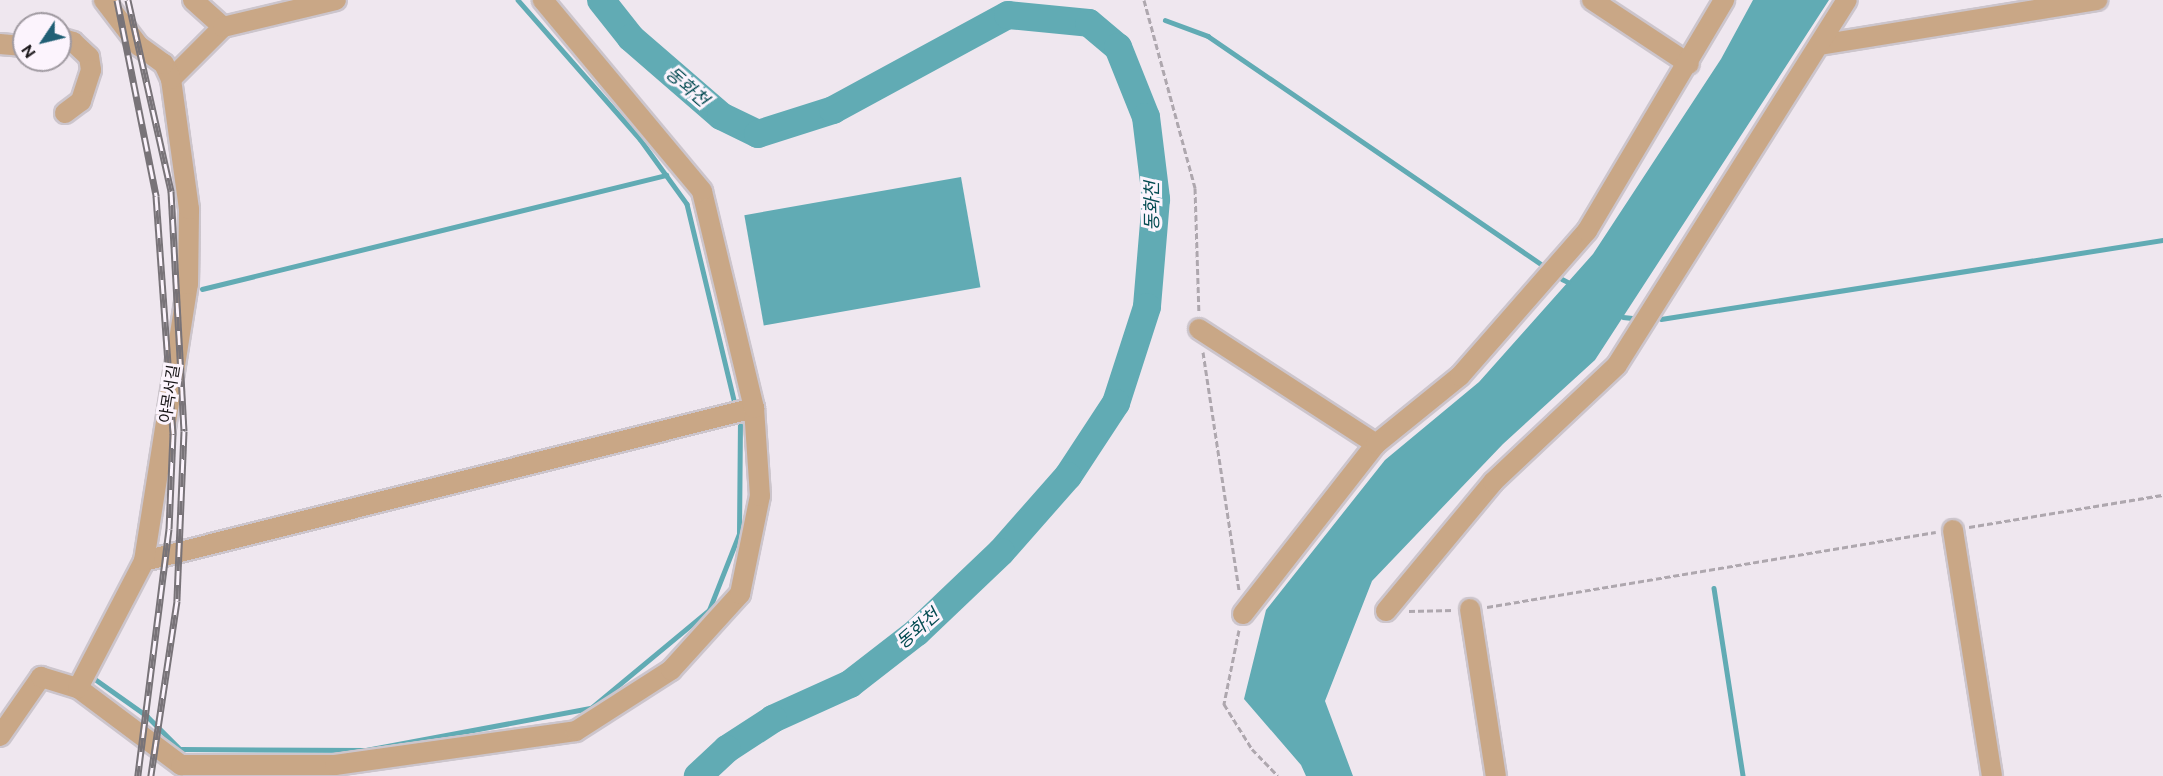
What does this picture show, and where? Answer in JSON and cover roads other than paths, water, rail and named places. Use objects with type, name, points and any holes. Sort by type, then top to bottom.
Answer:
[{"type":"street","points":[[104,0],[139,46],[164,64],[171,79],[223,27],[336,0]]},
{"type":"street","points":[[193,0],[223,27]]},
{"type":"street","points":[[0,736],[41,677],[78,688],[181,765],[335,765],[576,731],[671,670],[740,594],[760,496],[754,408],[702,191],[543,0]]},
{"type":"street","points":[[1592,0],[1689,64]]},
{"type":"street","points":[[1243,614],[1376,444],[1460,376],[1587,231],[1689,64],[1725,0]]},
{"type":"street","points":[[1386,611],[1493,482],[1617,365],[1847,0]]},
{"type":"street","points":[[1819,45],[2097,0]]},
{"type":"street","points":[[65,112],[81,100],[91,70],[89,57],[72,42]]},
{"type":"street","name":"야목서길","points":[[78,688],[144,561],[188,284],[189,209],[171,79]]},
{"type":"street","points":[[1199,329],[1376,444]]},
{"type":"street","points":[[144,561],[754,408]]},
{"type":"street","points":[[1953,530],[1992,776]]},
{"type":"street","points":[[1470,609],[1496,776]]},
{"type":"water","points":[[1753,0],[1829,0],[1595,360],[1503,444],[1372,581],[1325,701],[1353,776],[1306,776],[1301,765],[1244,699],[1266,610],[1385,460],[1479,382],[1593,254],[1721,59]]},
{"type":"water","points":[[961,177],[980,287],[764,326],[744,215]]},
{"type":"waterway","points":[[518,0],[640,139],[687,204],[734,400]]},
{"type":"waterway","name":"동화천","points":[[601,0],[631,38],[721,116],[758,134],[833,110],[1008,15],[1089,23],[1118,47],[1146,117],[1156,199],[1147,307],[1116,403],[1068,476],[1001,552],[917,632],[850,684],[773,719],[727,749],[698,776]]},
{"type":"waterway","points":[[1165,20],[1208,36],[1541,264]]},
{"type":"waterway","points":[[202,289],[666,175]]},
{"type":"waterway","points":[[1661,319],[2163,240]]},
{"type":"waterway","points":[[1562,279],[1568,282]]},
{"type":"waterway","points":[[1623,317],[1632,318]]},
{"type":"waterway","points":[[95,679],[147,716],[180,749],[366,750],[591,708],[709,610],[739,534],[740,425]]},
{"type":"waterway","points":[[1714,588],[1743,776]]},
{"type":"railway","points":[[117,0],[156,196],[173,434],[169,529],[138,776]]},
{"type":"railway","points":[[128,0],[171,191],[184,431],[177,601],[151,776]]}]
